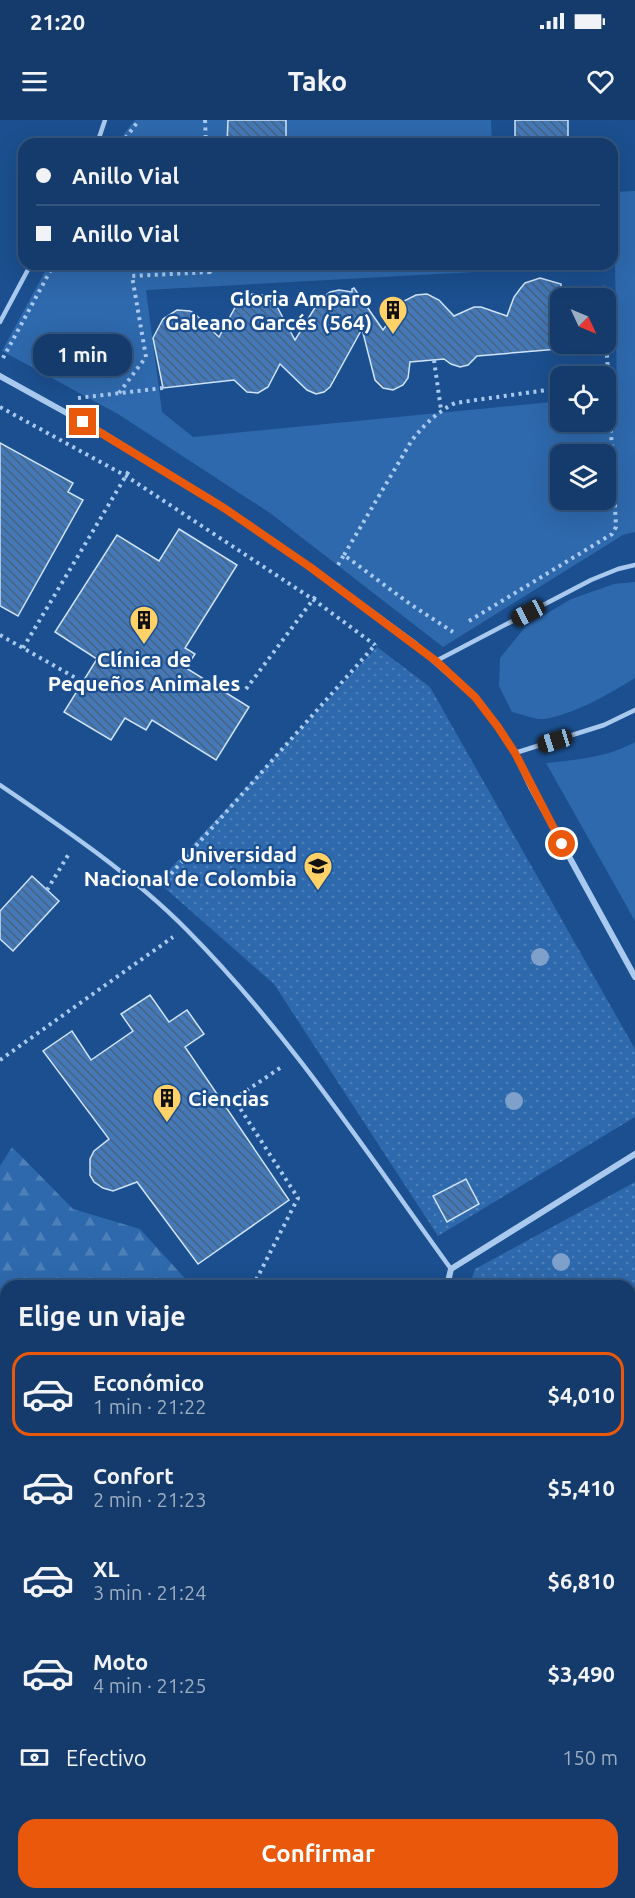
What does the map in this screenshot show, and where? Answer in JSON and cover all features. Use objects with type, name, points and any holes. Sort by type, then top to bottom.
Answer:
[{"type":"street","points":[[0,376],[138,455],[224,508],[391,627],[436,661],[475,697],[515,753],[531,787],[635,977]]},
{"type":"street","points":[[448,1280],[451,1269],[635,1154]]},
{"type":"lane","points":[[99,138],[105,120]]},
{"type":"lane","points":[[0,322],[28,270]]},
{"type":"lane","points":[[436,661],[591,580],[635,565]]},
{"type":"lane","points":[[515,753],[603,725],[635,710]]},
{"type":"lane","points":[[0,785],[78,839],[151,897],[185,928],[226,971],[297,1057],[451,1269]]},
{"type":"path","points":[[126,138],[139,120]]},
{"type":"path","points":[[205,120],[206,138]]},
{"type":"path","points":[[0,364],[51,270]]},
{"type":"path","points":[[119,393],[146,357],[132,276],[210,272],[210,270]]},
{"type":"path","points":[[434,360],[441,410]]},
{"type":"path","points":[[47,402],[163,388]]},
{"type":"path","points":[[246,689],[328,580],[412,440],[426,423],[441,410],[455,404],[550,390]]},
{"type":"path","points":[[0,407],[126,476],[314,600],[375,645]]},
{"type":"path","points":[[344,555],[452,632],[612,534],[616,527],[616,516],[610,432]]},
{"type":"path","points":[[23,648],[138,455]]},
{"type":"path","points":[[151,897],[410,604]]},
{"type":"path","points":[[0,635],[83,682]]},
{"type":"path","points":[[47,890],[78,839]]},
{"type":"path","points":[[0,1060],[185,928]]},
{"type":"path","points":[[226,1106],[297,1057]]},
{"type":"path","points":[[234,1099],[298,1198],[256,1280]]},
{"type":"green space","points":[[135,120],[228,120],[227,138],[121,138]]},
{"type":"green space","points":[[286,120],[491,120],[492,138],[286,138]]},
{"type":"green space","points":[[635,191],[635,532],[623,535],[443,647],[270,513],[118,414],[2,351],[46,270],[493,270],[146,290],[162,412],[193,437],[550,402],[550,432],[616,432],[615,270],[618,270],[618,192]]},
{"type":"green space","points":[[635,582],[635,678],[568,713],[540,719],[512,712],[499,686],[500,658],[526,626],[571,599],[614,584]]},
{"type":"green space","points":[[377,647],[430,687],[635,1049],[635,1117],[438,1236],[274,984],[158,882]]},
{"type":"green space","points":[[635,742],[635,921],[546,763],[603,754]]},
{"type":"green space","points":[[12,1147],[73,1209],[140,1229],[186,1280],[0,1280],[0,1166]]},
{"type":"green space","points":[[635,1182],[635,1280],[472,1280],[475,1269]]},
{"type":"building","points":[[228,120],[286,120],[286,138],[227,138]]},
{"type":"building","points":[[515,120],[568,120],[568,138],[515,138]]},
{"type":"building","name":"Gloria Amparo Galeano Garcés (564)","points":[[540,278],[561,284],[561,288],[550,288],[550,350],[477,356],[468,365],[460,367],[444,359],[410,362],[408,378],[403,385],[393,390],[383,388],[375,380],[362,329],[330,387],[324,392],[316,394],[307,390],[280,364],[268,387],[258,393],[247,392],[234,380],[163,388],[153,338],[163,319],[177,310],[194,313],[219,337],[239,300],[252,294],[262,295],[275,303],[295,340],[319,301],[330,292],[339,290],[352,292],[354,288],[383,330],[404,301],[416,295],[427,294],[439,300],[454,316],[474,307],[481,307],[507,316],[514,297],[525,283]]},
{"type":"building","points":[[0,443],[73,483],[68,492],[83,500],[18,616],[0,606]]},
{"type":"building","name":"Clínica de Pequeños Animales","points":[[179,529],[237,565],[185,648],[195,654],[186,668],[249,707],[216,760],[152,720],[146,730],[125,718],[111,740],[64,712],[97,659],[55,632],[117,535],[159,561]]},
{"type":"building","points":[[32,876],[59,901],[13,951],[0,939],[0,911]]},
{"type":"building","name":"Ciencias","points":[[150,995],[169,1022],[187,1010],[204,1034],[185,1047],[289,1200],[198,1264],[137,1182],[113,1191],[94,1182],[90,1175],[90,1159],[94,1151],[109,1139],[43,1051],[72,1031],[91,1060],[133,1031],[121,1014]]},
{"type":"building","points":[[466,1179],[479,1204],[447,1222],[433,1196]]},
{"type":"place","name":"Gloria Amparo Galeano Garcés (564)","points":[[393,336]]},
{"type":"place","name":"Clínica de Pequeños Animales","points":[[144,646]]},
{"type":"place","name":"Universidad Nacional de Colombia","points":[[318,892]]},
{"type":"place","name":"Ciencias","points":[[167,1124]]},
{"type":"route","points":[[83,422],[224,508],[310,567],[436,661],[475,697],[498,727],[515,753],[562,844]]}]
